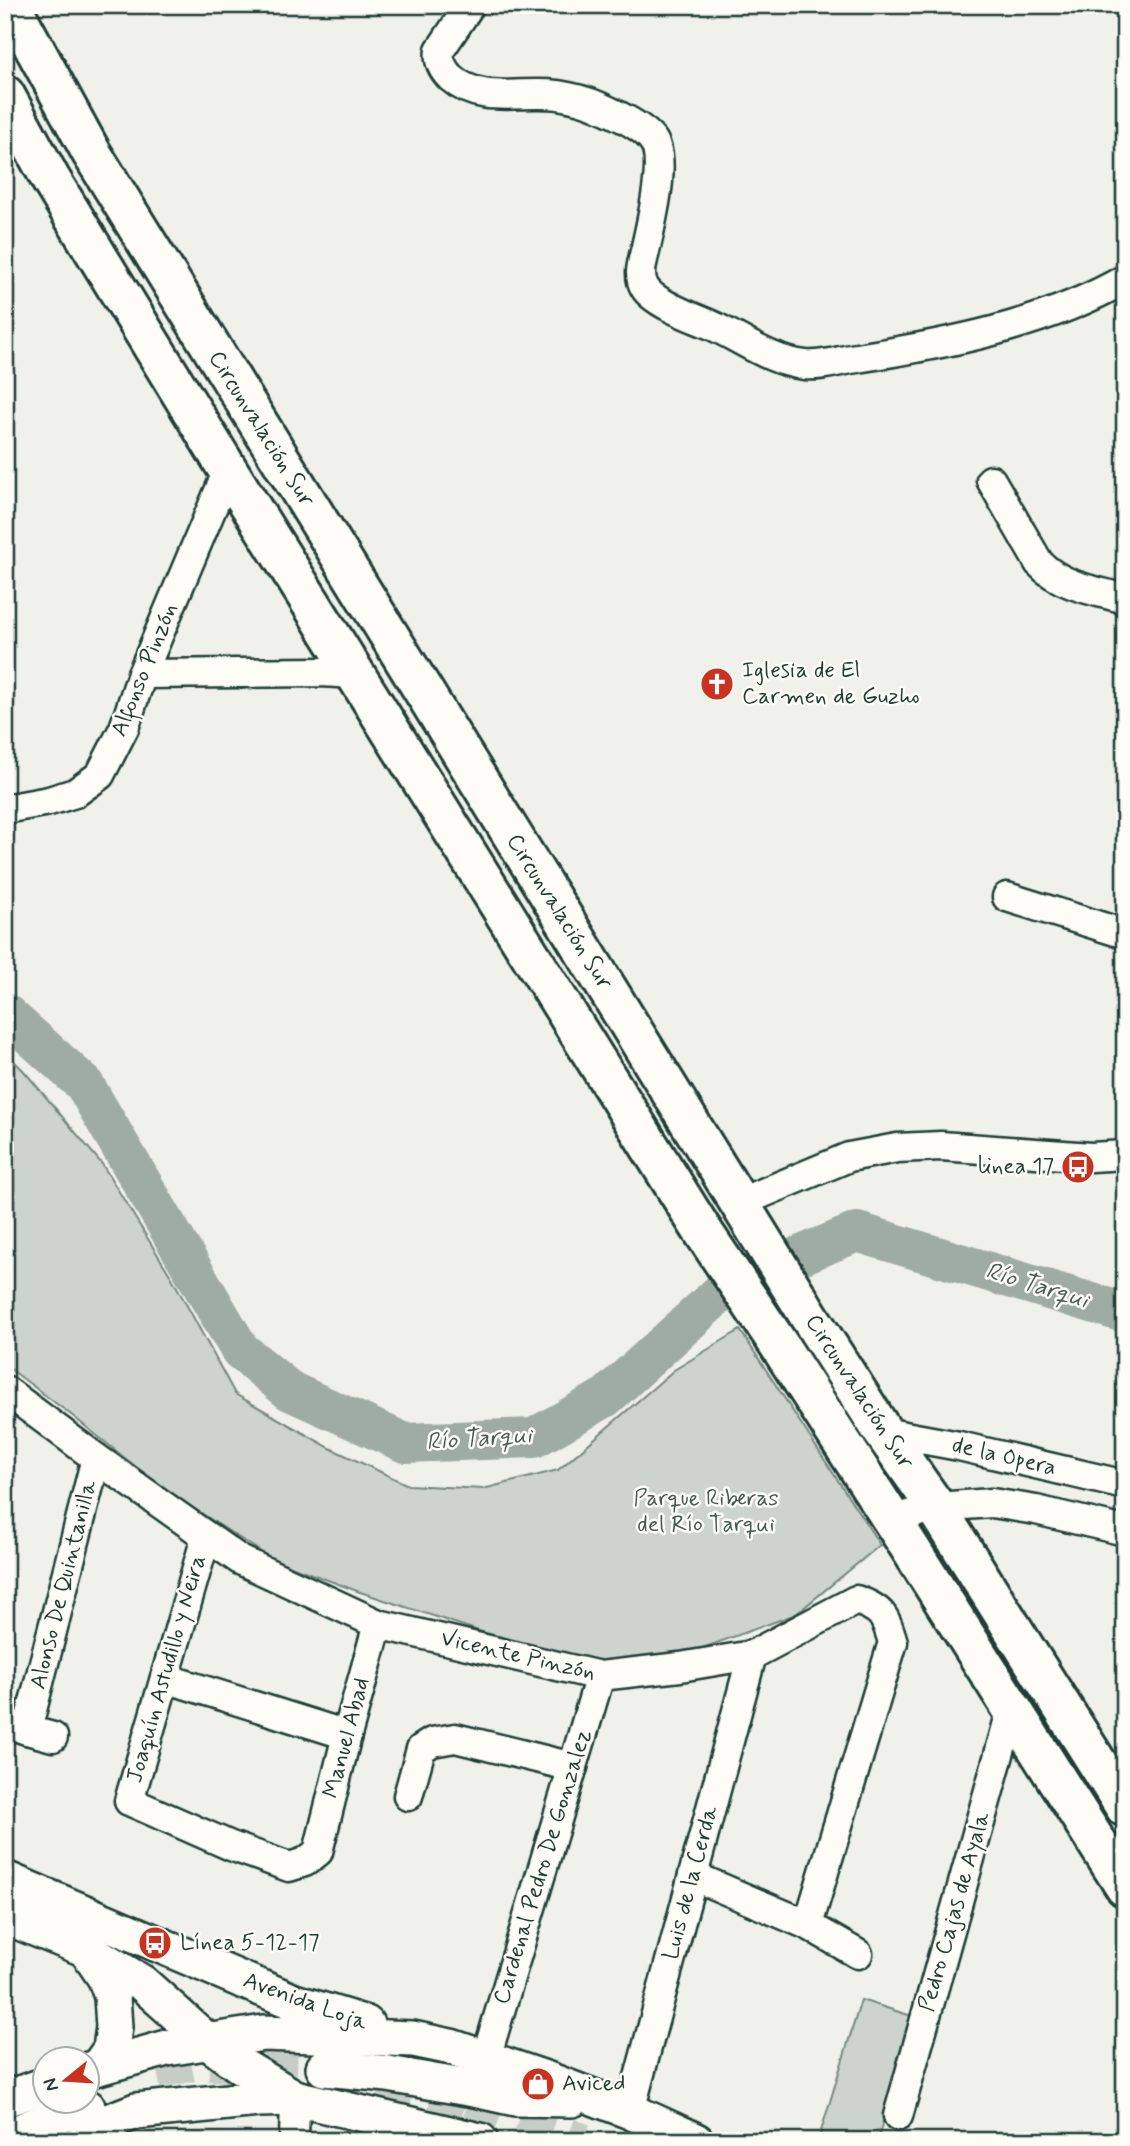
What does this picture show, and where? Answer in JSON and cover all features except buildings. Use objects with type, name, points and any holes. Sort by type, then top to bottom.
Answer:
[{"type":"highway","name":"Circunvalación Sur","points":[[11,5],[98,164],[744,1211],[883,1432],[936,1507],[1125,1807]]},
{"type":"highway","name":"Circunvalación Sur","points":[[5,95],[51,180],[228,470],[712,1245],[779,1345],[1125,1886]]},
{"type":"main road","name":"Avenida Loja","points":[[5,1879],[294,2002],[413,2039]]},
{"type":"main road","points":[[5,1916],[86,1950],[142,1983],[237,2064],[295,2098]]},
{"type":"main road","points":[[86,1950],[105,1977],[112,1996],[114,2027],[111,2049],[102,2061]]},
{"type":"main road","points":[[102,2071],[167,2048],[264,2033],[413,2039],[451,2047],[486,2059],[630,2111],[694,2140]]},
{"type":"main road","points":[[324,2068],[388,2074],[515,2098],[597,2099]]},
{"type":"main road","points":[[102,2075],[159,2078],[102,2100]]},
{"type":"main road","points":[[5,2099],[32,2090]]},
{"type":"main road","points":[[58,2141],[136,2111],[295,2098],[480,2141]]},
{"type":"main road","points":[[5,2119],[32,2109]]},
{"type":"main road","points":[[5,2138],[64,2114]]},
{"type":"street","points":[[470,5],[440,50],[439,56],[445,73],[458,85],[474,91],[499,96],[557,95],[596,105],[645,131],[659,151],[659,163],[641,268],[645,288],[650,295],[766,355],[807,366],[893,353],[999,329],[1054,312],[1125,279]]},
{"type":"street","name":"Alfonso Pinzón","points":[[5,808],[49,801],[75,793],[100,775],[124,727],[142,674],[228,470]]},
{"type":"street","points":[[991,480],[1039,563],[1049,573],[1063,581],[1125,601]]},
{"type":"street","points":[[142,674],[356,674]]},
{"type":"street","points":[[1007,897],[1125,934]]},
{"type":"street","points":[[744,1211],[849,1157],[897,1148],[941,1146],[1091,1157],[1125,1155]]},
{"type":"street","name":"Vicente Pinzón","points":[[5,1390],[240,1560],[378,1624],[600,1676],[752,1655],[856,1600],[874,1606],[887,1622],[892,1643],[808,1925]]},
{"type":"street","name":"de la Opera","points":[[883,1432],[959,1446],[1125,1485]]},
{"type":"street","name":"Alonso De Quintanilla","points":[[28,1730],[96,1458]]},
{"type":"street","name":"de la Opera","points":[[891,1520],[936,1507],[992,1503],[1036,1510],[1125,1531]]},
{"type":"street","name":"Joaquín Astudillo y Neira","points":[[206,1537],[129,1801],[231,1846],[289,1867],[305,1862],[317,1852]]},
{"type":"street","name":"Manuel Abad","points":[[317,1852],[378,1624]]},
{"type":"street","name":"Luis de la Cerda","points":[[630,2111],[752,1655]]},
{"type":"street","name":"Cardenal Pedro De Gonzalez","points":[[486,2059],[600,1676]]},
{"type":"street","points":[[165,1678],[347,1735]]},
{"type":"street","name":"Pedro Cajas de Ayala","points":[[898,2116],[1012,1708]]},
{"type":"street","points":[[408,1796],[421,1749],[432,1742],[455,1738],[573,1767]]},
{"type":"street","points":[[693,1876],[808,1925],[858,1954]]},
{"type":"street","points":[[293,2141],[295,2098]]},
{"type":"street","points":[[112,2141],[136,2111]]},
{"type":"green space","name":"Parque Riberas del Río Tarqui","points":[[5,1052],[102,1164],[172,1278],[235,1394],[330,1448],[408,1485],[483,1489],[558,1470],[674,1370],[740,1330],[880,1545],[796,1614],[692,1652],[583,1665],[357,1591],[272,1559],[165,1490],[5,1365]]},
{"type":"green space","points":[[861,2000],[915,2017],[877,2141],[818,2141]]},
{"type":"waterway","name":"Río Tarqui","points":[[5,1013],[84,1084],[240,1350],[290,1391],[405,1443],[534,1438],[606,1397],[729,1285],[857,1232],[1125,1313]]},
{"type":"tunnel","points":[[157,2071],[197,2063],[324,2068],[352,2074]]},
{"type":"tunnel","points":[[325,2085],[346,2086],[478,2115],[492,2121]]},
{"type":"tunnel","points":[[469,2100],[584,2141]]},
{"type":"place","name":"Iglesia de El Carmen de Guzho","points":[[717,684]]},
{"type":"place","name":"linea 17","points":[[1078,1167]]},
{"type":"place","name":"Línea 5-12-17","points":[[155,1943]]},
{"type":"place","name":"Aviced","points":[[538,2084]]}]
